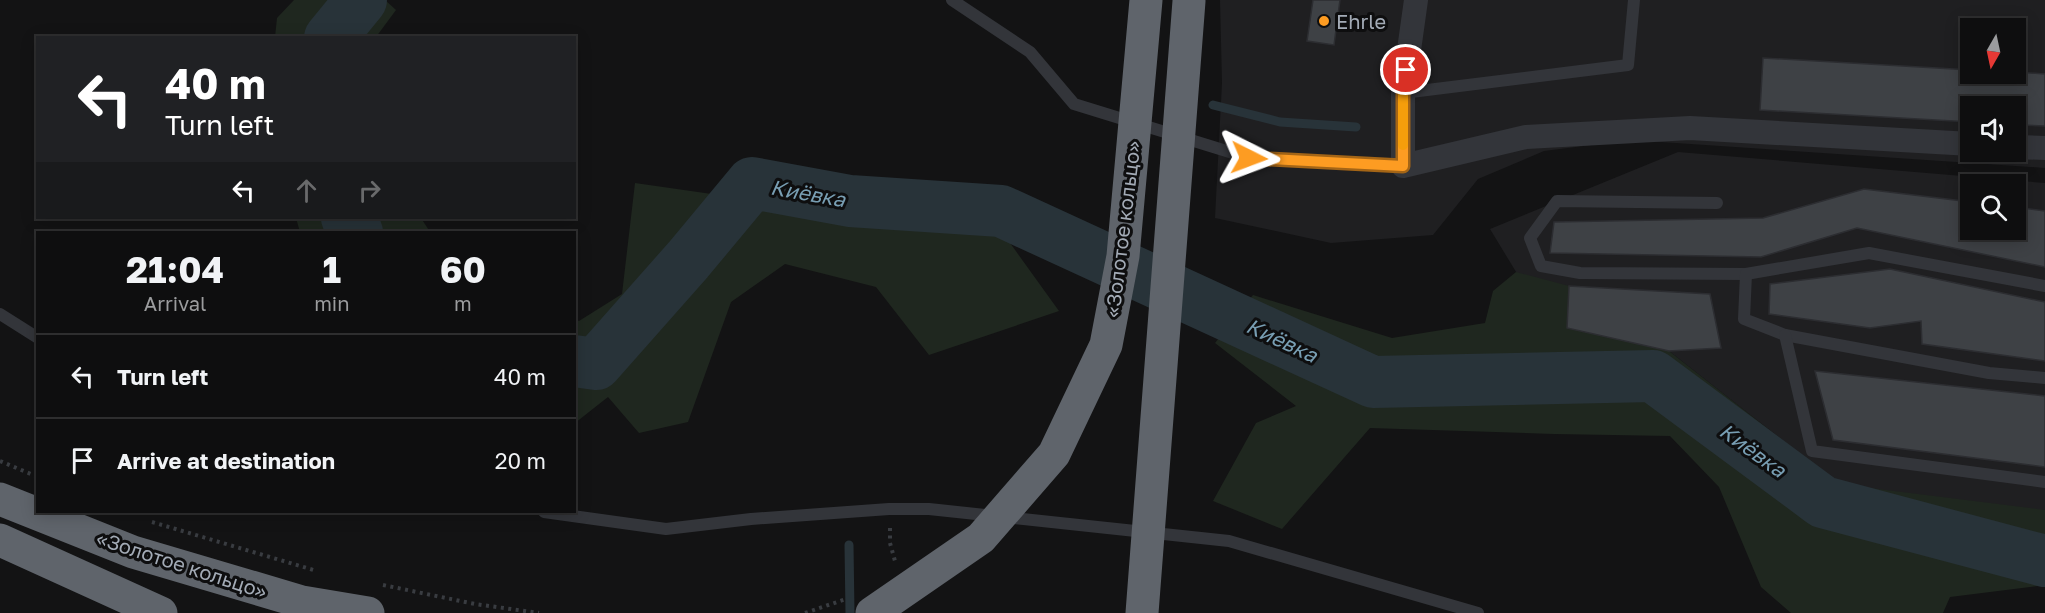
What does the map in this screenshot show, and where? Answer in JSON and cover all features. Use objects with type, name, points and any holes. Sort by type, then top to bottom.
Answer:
[{"type":"highway","name":"«Золотое кольцо»","points":[[859,606],[981,538],[1054,454],[1106,345],[1123,256],[1146,0]]},
{"type":"highway","points":[[1142,613],[1189,1]]},
{"type":"highway","name":"«Золотое кольцо»","points":[[0,500],[133,552],[302,602],[372,598]]},
{"type":"highway","points":[[0,540],[161,613]]},
{"type":"street","points":[[1416,0],[1403,93],[1403,166],[1526,137],[1689,128],[1960,143]]},
{"type":"street","points":[[2026,147],[2045,148]]},
{"type":"lane","points":[[952,0],[1030,52],[1074,104],[1249,158],[1403,166]]},
{"type":"lane","points":[[1403,93],[1628,65],[1634,0]]},
{"type":"lane","points":[[1717,203],[1557,201],[1530,238],[1541,266],[1580,273],[1746,274],[1869,253],[2045,286]]},
{"type":"lane","points":[[1746,274],[1744,319],[1785,335],[1989,373],[2045,378]]},
{"type":"lane","points":[[0,314],[36,337]]},
{"type":"lane","points":[[1785,335],[1812,451],[2045,482]]},
{"type":"lane","points":[[551,513],[666,529],[751,519],[889,509],[929,509],[1229,541],[1478,613]]},
{"type":"path","points":[[0,461],[36,476]]},
{"type":"path","points":[[149,521],[321,572]]},
{"type":"path","points":[[372,598],[475,604],[539,613]]},
{"type":"path","points":[[805,613],[859,606]]},
{"type":"shaded area","points":[[294,0],[385,0],[396,10],[377,36],[275,36],[277,18]]},
{"type":"shaded area","points":[[1220,0],[2045,0],[2045,168],[1631,140],[1544,151],[1478,179],[1433,235],[1331,243],[1215,218],[1222,83]]},
{"type":"shaded area","points":[[1678,152],[1960,176],[1960,240],[2026,240],[2026,181],[2045,183],[2045,530],[1838,484],[1669,351],[1547,323],[1490,229]]},
{"type":"shaded area","points":[[635,183],[1005,236],[1059,311],[929,355],[876,287],[785,264],[731,302],[688,422],[639,433],[608,397],[576,422],[576,320],[579,321],[622,294]]},
{"type":"shaded area","points":[[296,219],[422,219],[429,231],[300,231]]},
{"type":"shaded area","points":[[1516,272],[1569,286],[1568,328],[1669,351],[1838,484],[2045,510],[2045,585],[1950,597],[1943,613],[1791,613],[1761,587],[1719,487],[1670,436],[1370,428],[1282,529],[1213,501],[1256,423],[1296,406],[1215,343],[1253,295],[1392,338],[1485,323],[1493,291]]},
{"type":"building","name":"Ehrle","points":[[1313,0],[1340,0],[1334,45],[1307,41]]},
{"type":"building","points":[[1763,58],[1960,69],[1960,84],[2026,84],[2026,73],[2045,74],[2045,126],[2026,125],[2026,96],[1960,96],[1960,121],[1760,110]]},
{"type":"building","points":[[1864,189],[1960,201],[1960,240],[2026,240],[2026,208],[2045,211],[2045,267],[1857,228],[1761,257],[1550,253],[1554,222],[1763,218]]},
{"type":"building","points":[[1890,269],[2045,302],[2045,361],[1922,344],[1921,321],[1870,328],[1769,314],[1770,284]]},
{"type":"building","points":[[1569,286],[1710,294],[1721,348],[1669,351],[1567,328]]},
{"type":"building","points":[[1815,371],[2045,396],[2045,467],[1833,440]]},
{"type":"waterway","name":"Киёвка","points":[[332,36],[361,0]]},
{"type":"waterway","points":[[1213,105],[1280,122],[1356,127]]},
{"type":"waterway","name":"Киёвка","points":[[576,361],[596,364],[752,183],[850,201],[1001,211],[1373,382],[1653,376],[1823,502],[2045,561]]},
{"type":"waterway","name":"Киёвка","points":[[348,219],[356,231]]},
{"type":"waterway","points":[[849,545],[850,613]]},
{"type":"slow traffic","points":[[1403,95],[1403,145]]},
{"type":"place","name":"Ehrle","points":[[1324,21]]},
{"type":"route","points":[[1249,158],[1403,166],[1403,93],[1406,70]]}]
